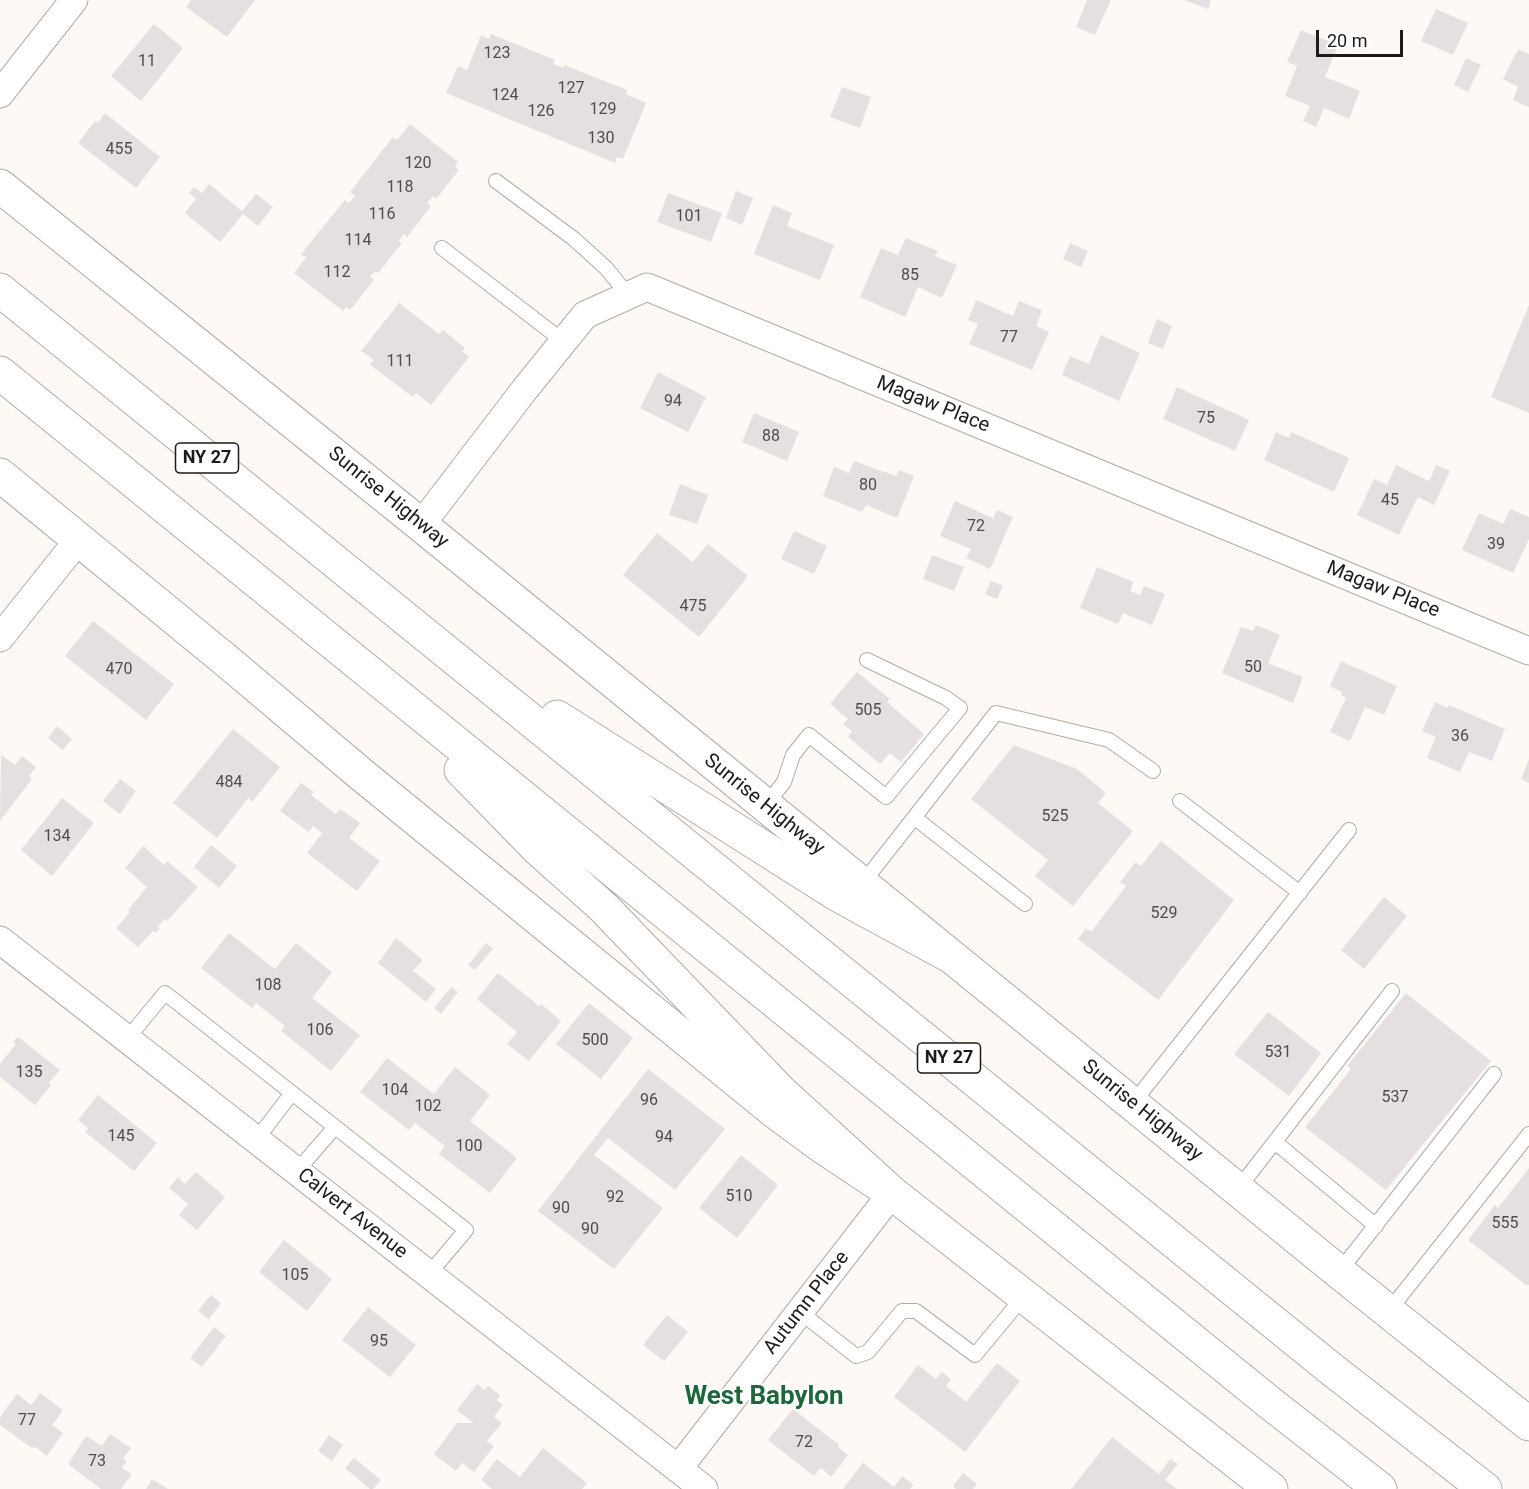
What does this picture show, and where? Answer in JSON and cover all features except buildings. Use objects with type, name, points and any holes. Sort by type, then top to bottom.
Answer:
[{"type":"main road","name":"Sunrise Highway","points":[[0,186],[1529,1424]]},
{"type":"main road","name":"NY 27","points":[[0,290],[1330,1368],[1485,1489]]},
{"type":"main road","points":[[0,373],[1270,1403],[1380,1489]]},
{"type":"main road","points":[[0,475],[362,775],[774,1111],[892,1193],[1271,1489]]},
{"type":"main road","points":[[415,626],[829,889],[950,956]]},
{"type":"main road","points":[[358,663],[539,850],[603,907],[781,1092],[892,1193]]},
{"type":"street","points":[[0,94],[74,0]]},
{"type":"street","name":"Magaw Place","points":[[421,525],[585,315],[647,287],[1529,651]]},
{"type":"street","points":[[0,638],[79,539]]},
{"type":"street","name":"Calvert Avenue","points":[[0,940],[704,1489]]},
{"type":"street","name":"Autumn Place","points":[[678,1469],[892,1193]]},
{"type":"lane","points":[[496,181],[573,239],[606,268],[628,295]]},
{"type":"lane","points":[[442,248],[563,341]]},
{"type":"lane","points":[[765,806],[784,782],[793,755],[809,735],[886,797],[960,708],[946,698],[867,660]]},
{"type":"lane","points":[[862,884],[996,713],[1109,740],[1153,771]]},
{"type":"lane","points":[[1180,801],[1300,893]]},
{"type":"lane","points":[[915,818],[1025,904]]},
{"type":"lane","points":[[1132,1104],[1349,830]]},
{"type":"lane","points":[[1238,1189],[1392,991]]},
{"type":"lane","points":[[127,1039],[165,993],[466,1230],[429,1274]]},
{"type":"lane","points":[[1339,1272],[1494,1074]]},
{"type":"lane","points":[[256,1140],[292,1093]]},
{"type":"lane","points":[[297,1171],[335,1127]]},
{"type":"lane","points":[[1389,1312],[1529,1134]]},
{"type":"lane","points":[[1275,1142],[1376,1226]]},
{"type":"lane","points":[[800,1312],[856,1356],[868,1352],[902,1311],[916,1311],[975,1355],[1024,1296]]},
{"type":"district","name":"West Babylon","points":[[764,1397]]}]
